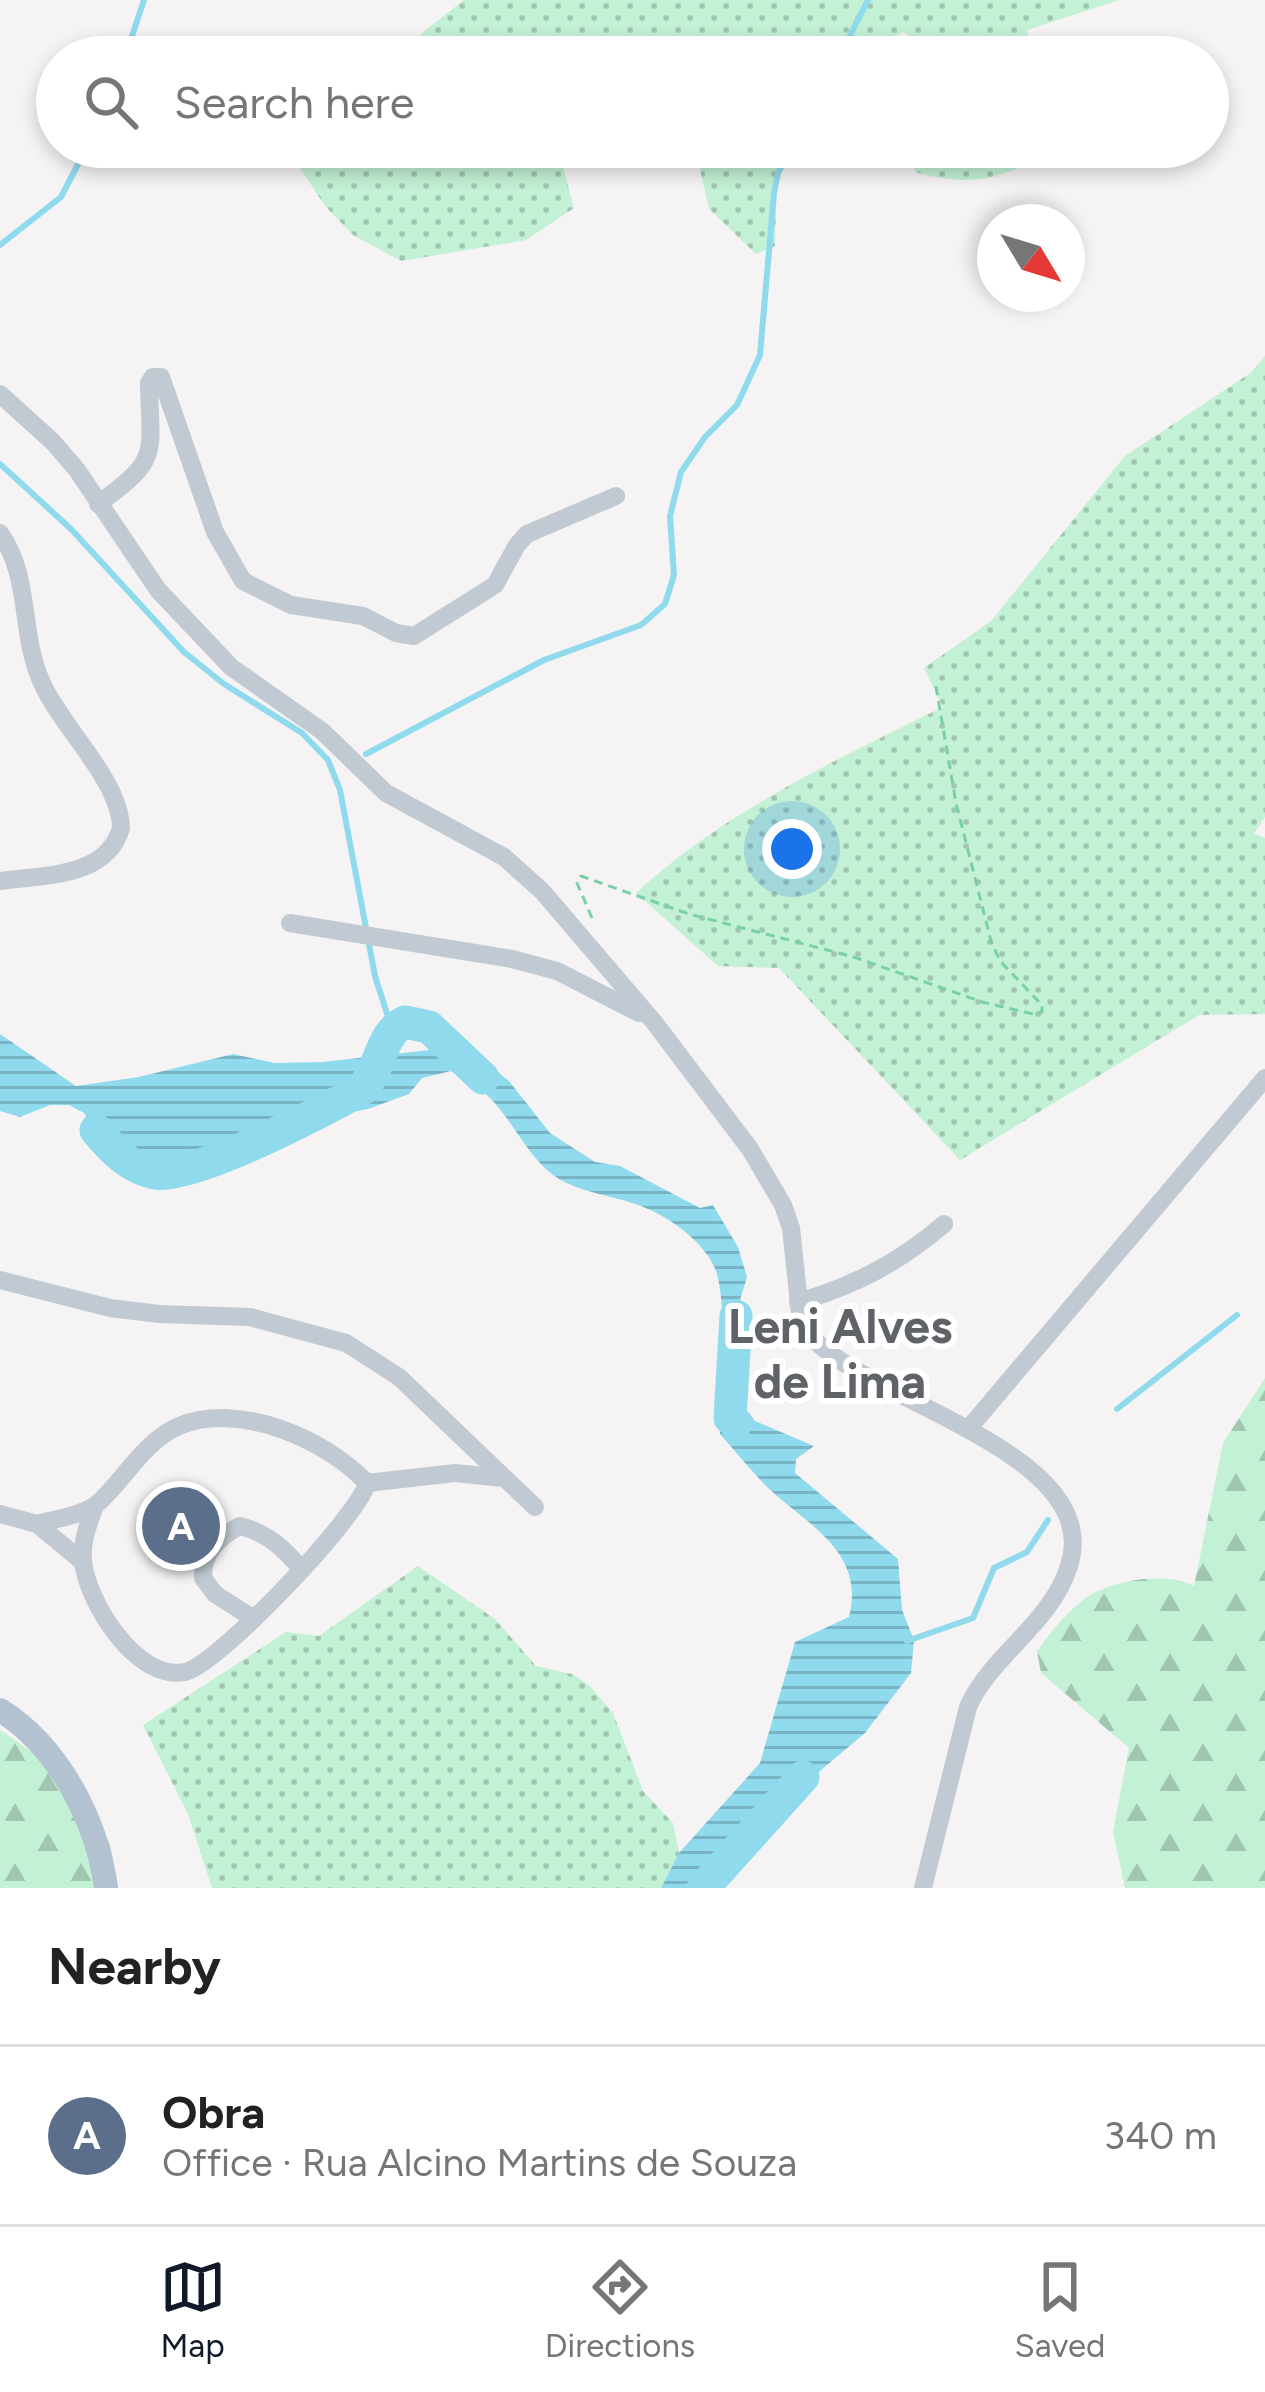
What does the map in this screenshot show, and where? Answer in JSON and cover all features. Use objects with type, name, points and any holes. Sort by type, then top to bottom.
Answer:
[{"type":"main road","points":[[0,1710],[32,1736],[62,1773],[97,1844],[106,1888]]},
{"type":"street","points":[[98,504],[121,488],[147,458],[153,442],[149,383],[160,377],[215,532],[243,581],[291,605],[363,616],[396,633],[414,636],[495,585],[527,535],[616,496]]},
{"type":"street","points":[[0,394],[53,442],[158,590],[232,668],[322,731],[386,793],[504,857],[542,891],[654,1022],[750,1149],[783,1205],[796,1251],[798,1302],[806,1334],[821,1347],[968,1428],[1051,1491],[1069,1520],[1074,1537],[1063,1586],[976,1690],[968,1707],[923,1888]]},
{"type":"street","points":[[0,532],[19,568],[29,642],[43,687],[110,791],[121,828],[109,853],[86,868],[0,881]]},
{"type":"street","points":[[290,923],[379,935],[557,971],[654,1022]]},
{"type":"street","points":[[968,1428],[1265,1078]]},
{"type":"street","points":[[798,1302],[869,1277],[944,1224]]},
{"type":"street","points":[[0,1280],[110,1308],[250,1317],[346,1343],[399,1377],[535,1507]]},
{"type":"street","points":[[83,1562],[95,1506],[133,1462],[177,1427],[209,1419],[236,1419],[288,1433],[332,1454],[367,1483],[455,1473],[503,1478]]},
{"type":"street","points":[[0,1514],[37,1524],[83,1562],[111,1627],[135,1655],[155,1668],[176,1673],[191,1671],[221,1651],[254,1619],[302,1568],[365,1492],[367,1483]]},
{"type":"street","points":[[37,1524],[95,1506]]},
{"type":"street","points":[[254,1619],[215,1594],[203,1578],[207,1557],[218,1541],[240,1526],[256,1530],[302,1568]]},
{"type":"path","points":[[591,950],[594,928],[577,883],[580,876],[689,914],[854,957],[982,1002],[1042,1012],[1042,1005],[1000,961],[992,940],[956,803],[934,681]]},
{"type":"green space","points":[[464,0],[1119,0],[1027,30],[1028,36],[909,36],[903,32],[896,36],[420,36]]},
{"type":"green space","points":[[300,168],[563,168],[574,208],[526,240],[401,261],[353,235],[325,206]]},
{"type":"green space","points":[[700,168],[777,168],[775,246],[756,254],[709,209]]},
{"type":"green space","points":[[915,168],[1017,168],[970,180],[915,172]]},
{"type":"green space","points":[[1265,356],[1265,817],[1254,833],[1265,838],[1265,1014],[1199,1015],[960,1160],[779,968],[718,966],[636,893],[744,812],[943,707],[924,668],[991,621],[1125,456],[1252,372]]},
{"type":"green space","points":[[1265,1378],[1265,1888],[1125,1888],[1113,1832],[1129,1748],[1041,1673],[1037,1651],[1076,1605],[1107,1587],[1153,1579],[1194,1586],[1223,1443]]},
{"type":"green space","points":[[418,1566],[495,1619],[536,1666],[572,1674],[589,1685],[613,1713],[643,1791],[673,1823],[679,1853],[661,1888],[212,1888],[188,1814],[143,1725],[286,1632],[319,1636]]},
{"type":"green space","points":[[0,1730],[46,1764],[89,1808],[108,1840],[118,1888],[0,1888]]},
{"type":"water","points":[[0,1034],[76,1086],[139,1077],[233,1054],[275,1063],[323,1062],[465,1046],[509,1081],[550,1133],[595,1162],[620,1166],[700,1208],[713,1205],[738,1247],[747,1277],[737,1310],[743,1339],[731,1365],[730,1381],[738,1401],[755,1421],[814,1446],[796,1459],[795,1473],[898,1559],[902,1610],[914,1640],[911,1673],[865,1733],[770,1813],[719,1888],[661,1888],[679,1853],[760,1763],[795,1642],[849,1617],[852,1594],[849,1574],[828,1540],[764,1484],[720,1434],[721,1297],[714,1267],[700,1246],[658,1214],[553,1175],[489,1097],[451,1071],[422,1078],[409,1094],[368,1109],[255,1131],[155,1162],[122,1161],[107,1151],[84,1113],[69,1105],[50,1105],[20,1117],[0,1111]]},
{"type":"waterway","points":[[132,36],[144,0]]},
{"type":"waterway","points":[[850,36],[868,0]]},
{"type":"waterway","points":[[0,245],[61,197],[76,168]]},
{"type":"waterway","points":[[366,754],[544,660],[641,625],[665,604],[674,575],[670,516],[681,472],[705,437],[737,405],[760,355],[774,193],[781,168]]},
{"type":"waterway","points":[[0,464],[71,529],[184,652],[224,684],[302,733],[328,760],[340,790],[375,976],[392,1029]]},
{"type":"waterway","points":[[96,1130],[137,1167],[155,1173],[198,1166],[258,1142],[361,1090],[390,1034],[405,1022],[429,1027],[483,1078]]},
{"type":"waterway","points":[[1117,1409],[1237,1315]]},
{"type":"waterway","points":[[736,1316],[730,1418],[736,1423]]},
{"type":"waterway","points":[[907,1641],[973,1618],[994,1568],[1027,1552],[1048,1520]]},
{"type":"waterway","points":[[703,1888],[803,1777]]},
{"type":"place","name":"Obra","points":[[181,1526]]},
{"type":"district","name":"Leni Alves de Lima","points":[[840,1354]]}]
